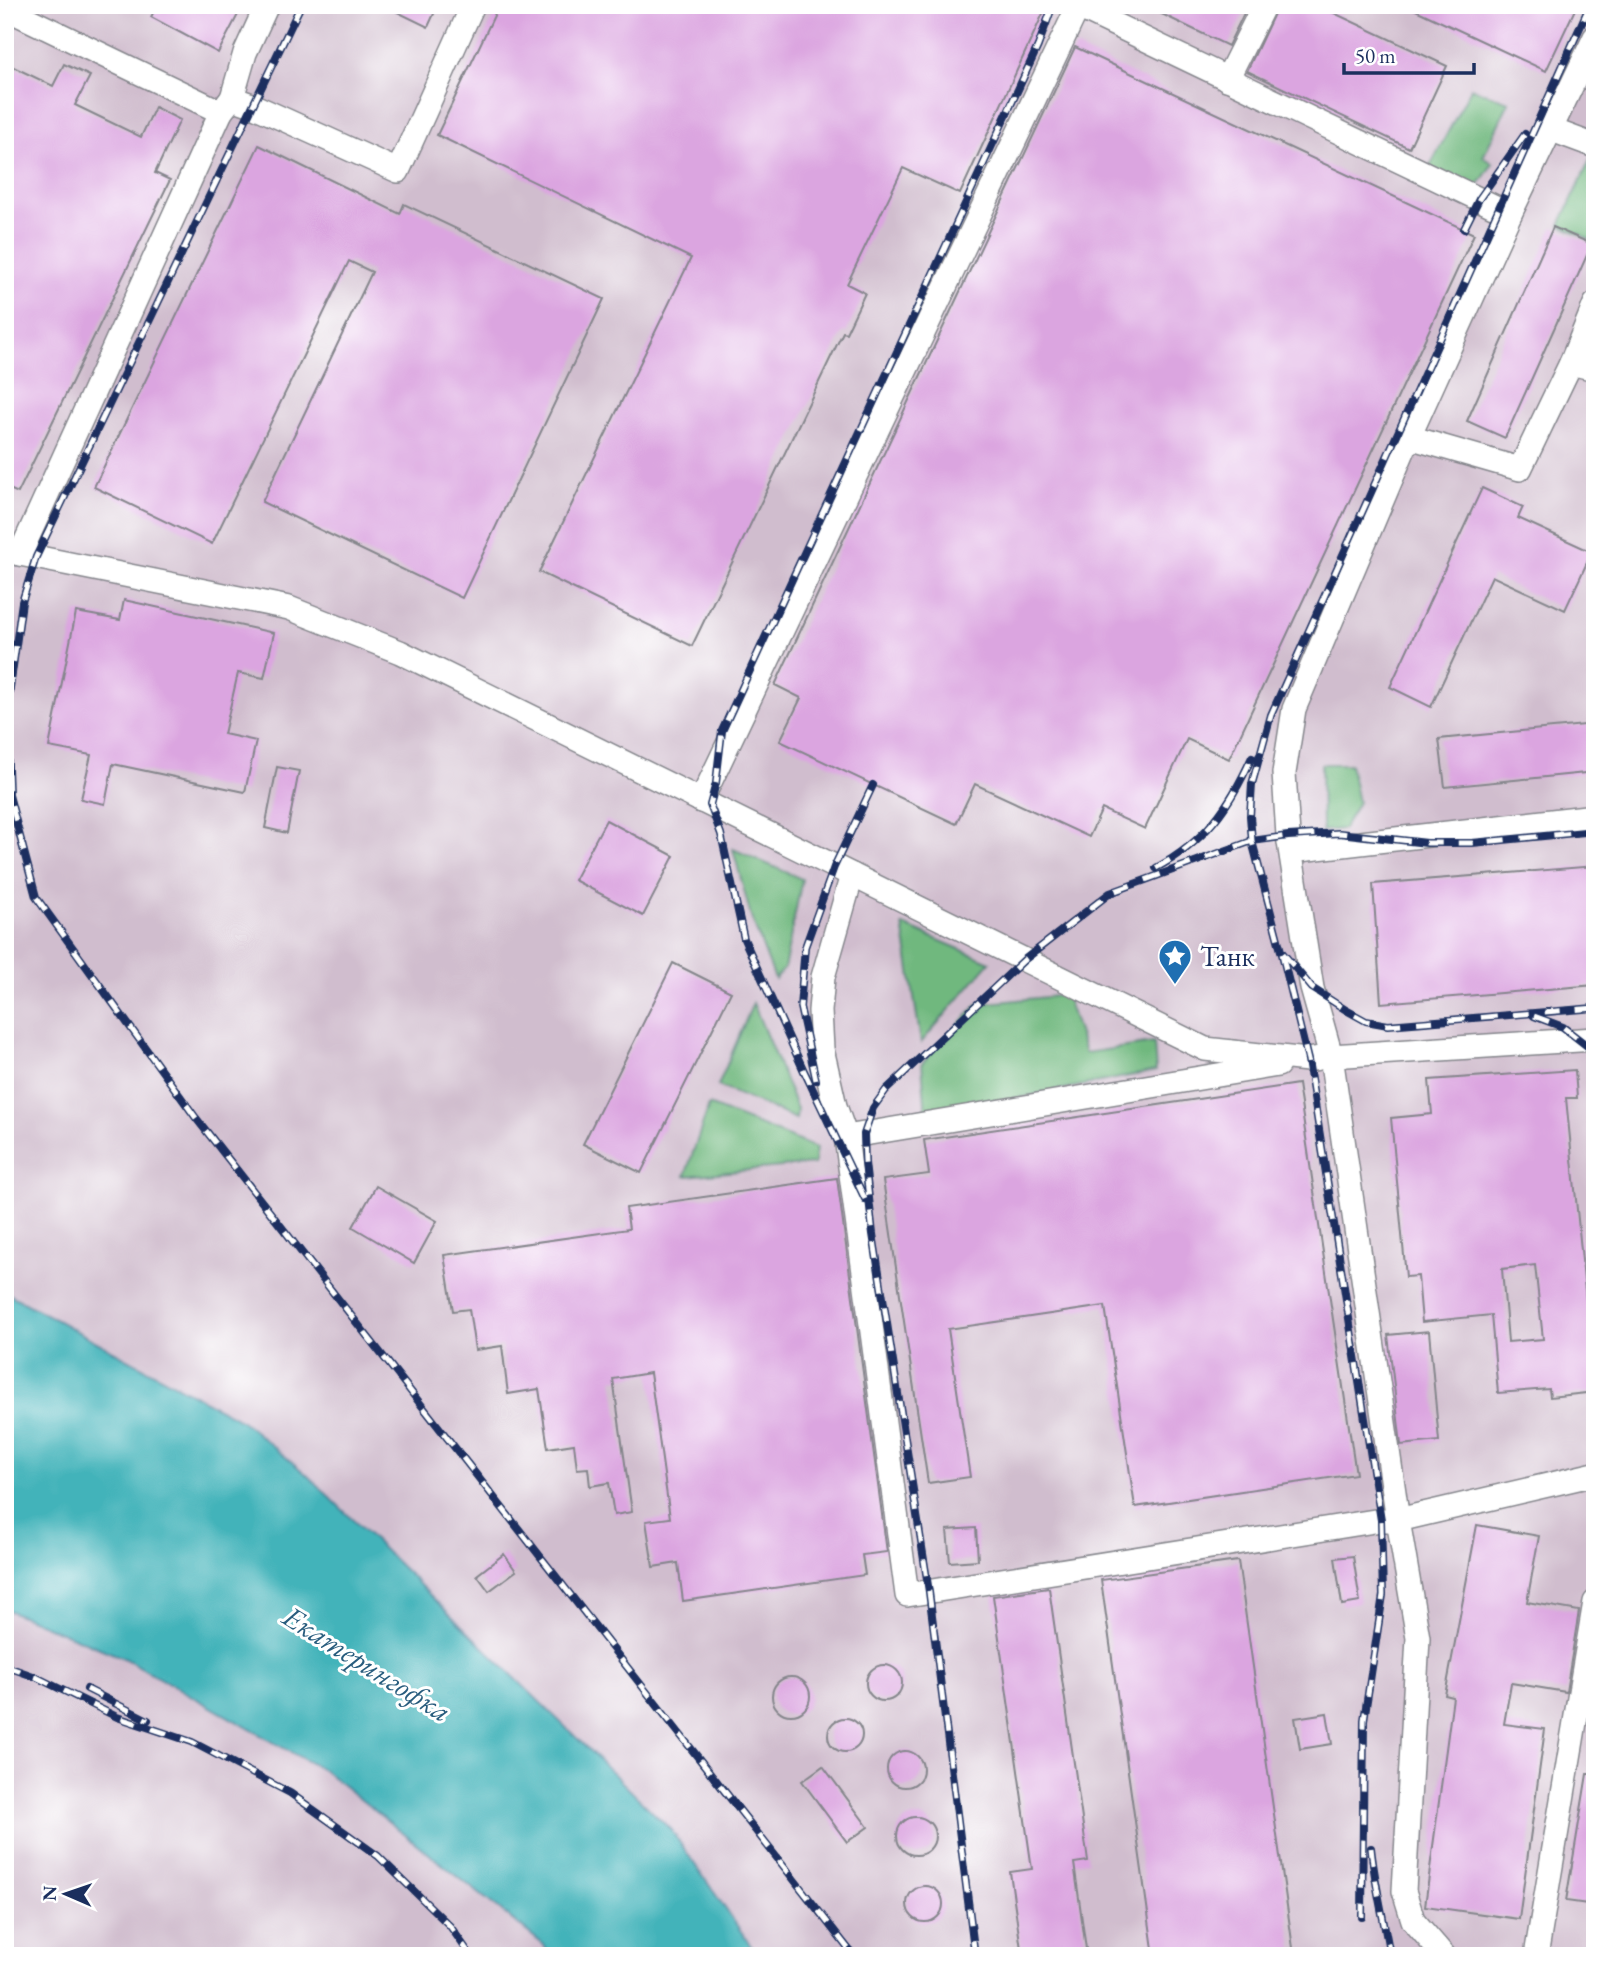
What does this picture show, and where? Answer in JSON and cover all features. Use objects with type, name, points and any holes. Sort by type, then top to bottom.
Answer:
[{"type":"lane","points":[[267,5],[245,54],[227,105],[13,553],[289,608],[400,652],[1205,1049],[1320,1058]]},
{"type":"lane","points":[[5,8],[227,105],[252,105],[398,171],[474,5]]},
{"type":"lane","points":[[1227,79],[1264,5]]},
{"type":"lane","points":[[701,801],[1077,6],[1510,214]]},
{"type":"lane","points":[[1444,1956],[1413,1920],[1404,1891],[1418,1638],[1320,1058],[1291,851],[1284,773],[1294,709],[1409,436],[1510,214],[1595,37]]},
{"type":"lane","points":[[1552,130],[1595,146]]},
{"type":"lane","points":[[1409,436],[1520,468],[1571,363],[1595,304]]},
{"type":"lane","points":[[1571,363],[1595,369]]},
{"type":"lane","points":[[1291,851],[1595,816]]},
{"type":"lane","points":[[852,875],[824,977],[820,1011],[822,1049],[835,1106],[846,1137],[906,1595],[1367,1522],[1398,1520],[1595,1474]]},
{"type":"lane","points":[[846,1137],[1320,1058],[1595,1039]]},
{"type":"lane","points":[[1536,1956],[1595,1602]]},
{"type":"shaded area","points":[[5,5],[1595,5],[1595,1956],[758,1956],[671,1830],[305,1473],[242,1421],[5,1292]]},
{"type":"shaded area","points":[[5,1609],[126,1659],[326,1772],[545,1945],[549,1956],[5,1956]]},
{"type":"green space","points":[[1471,88],[1509,102],[1483,157],[1493,163],[1474,192],[1428,170]]},
{"type":"green space","points":[[1590,160],[1595,162],[1595,242],[1560,225]]},
{"type":"green space","points":[[1321,764],[1350,764],[1358,802],[1343,829],[1322,831]]},
{"type":"green space","points":[[733,849],[802,879],[784,969],[775,979],[751,917]]},
{"type":"green space","points":[[903,925],[990,962],[921,1043]]},
{"type":"green space","points":[[1066,995],[1085,1053],[1154,1043],[1156,1071],[926,1116],[922,1063],[978,1004]]},
{"type":"green space","points":[[753,1003],[797,1109],[796,1119],[718,1086]]},
{"type":"green space","points":[[709,1105],[816,1148],[814,1164],[685,1176]]},
{"type":"water","name":"Екатерингофка","points":[[5,1292],[242,1421],[305,1473],[671,1830],[758,1956],[549,1956],[544,1945],[326,1772],[126,1659],[5,1609]]},
{"type":"building","points":[[157,5],[243,5],[218,53],[151,17]]},
{"type":"building","points":[[383,5],[438,5],[428,27]]},
{"type":"building","points":[[499,5],[1047,5],[960,194],[903,168],[847,284],[865,293],[846,333],[843,332],[692,646],[539,572],[691,258],[437,135]]},
{"type":"building","points":[[1143,5],[1248,5],[1228,46]]},
{"type":"building","points":[[1278,5],[1317,5],[1447,66],[1409,148],[1247,71]]},
{"type":"building","points":[[1405,5],[1577,5],[1546,71]]},
{"type":"building","points":[[1075,47],[1474,234],[1229,759],[1187,739],[1145,829],[1102,809],[1089,837],[975,784],[956,824],[780,741],[801,698],[775,685]]},
{"type":"building","points":[[5,63],[53,86],[64,64],[90,76],[75,105],[141,137],[155,107],[180,120],[155,173],[170,180],[18,493],[5,487]]},
{"type":"building","points":[[259,145],[400,214],[404,204],[604,299],[462,598],[262,502],[372,272],[349,261],[212,544],[94,487]]},
{"type":"building","points":[[1553,227],[1592,244],[1505,438],[1467,421]]},
{"type":"building","points":[[1482,488],[1523,507],[1518,518],[1592,552],[1565,610],[1492,576],[1431,707],[1390,687]]},
{"type":"building","points":[[124,600],[274,633],[264,678],[238,673],[224,734],[256,741],[245,792],[113,764],[105,804],[81,799],[91,755],[49,747],[76,612],[120,620]]},
{"type":"building","points":[[1595,724],[1595,772],[1445,787],[1439,739]]},
{"type":"building","points":[[277,767],[299,771],[287,833],[265,828]]},
{"type":"building","points":[[606,820],[674,856],[643,916],[574,880]]},
{"type":"building","points":[[1595,866],[1595,985],[1381,1003],[1373,884]]},
{"type":"building","points":[[673,963],[731,992],[641,1173],[583,1144]]},
{"type":"building","points":[[1575,1070],[1577,1098],[1566,1098],[1595,1392],[1550,1397],[1549,1389],[1498,1393],[1491,1315],[1422,1322],[1418,1276],[1406,1277],[1391,1118],[1432,1114],[1429,1080]],"holes":[[[1535,1265],[1543,1339],[1508,1342],[1502,1269]]]},
{"type":"building","points":[[1298,1084],[1356,1474],[1135,1507],[1105,1306],[948,1329],[970,1477],[928,1483],[883,1180],[929,1174],[924,1140]]},
{"type":"building","points":[[837,1178],[887,1552],[862,1555],[865,1575],[683,1601],[678,1563],[653,1567],[646,1521],[670,1518],[650,1373],[613,1379],[632,1512],[614,1515],[609,1483],[590,1486],[588,1468],[577,1469],[574,1444],[548,1448],[539,1389],[508,1394],[502,1346],[475,1350],[469,1309],[453,1311],[444,1255],[629,1229],[626,1208]]},
{"type":"building","points":[[376,1186],[437,1221],[414,1263],[353,1227]]},
{"type":"building","points":[[1429,1331],[1439,1441],[1401,1445],[1388,1335]]},
{"type":"building","points":[[1477,1525],[1539,1536],[1527,1602],[1579,1611],[1566,1692],[1511,1683],[1504,1724],[1545,1729],[1519,1919],[1425,1906],[1453,1697],[1445,1695]]},
{"type":"building","points":[[976,1528],[978,1560],[950,1562],[947,1530]]},
{"type":"building","points":[[504,1554],[516,1571],[489,1591],[477,1575]]},
{"type":"building","points":[[1353,1556],[1360,1602],[1342,1605],[1335,1558]]},
{"type":"building","points":[[1238,1561],[1294,1955],[1154,1956],[1101,1580]]},
{"type":"building","points":[[1049,1588],[1088,1861],[1074,1863],[1087,1956],[1022,1956],[1010,1872],[1032,1869],[993,1596]]},
{"type":"building","points":[[884,1665],[897,1670],[902,1683],[897,1696],[884,1701],[871,1696],[866,1683],[871,1670]]},
{"type":"building","points":[[791,1677],[804,1683],[810,1696],[804,1709],[791,1715],[778,1709],[772,1696],[778,1683]]},
{"type":"building","points":[[1327,1713],[1332,1744],[1300,1749],[1295,1718]]},
{"type":"building","points":[[845,1718],[857,1723],[862,1735],[857,1747],[845,1752],[833,1747],[828,1735],[833,1723]]},
{"type":"building","points":[[905,1751],[918,1756],[923,1769],[918,1782],[905,1787],[892,1782],[887,1769],[892,1756]]},
{"type":"building","points":[[823,1766],[868,1827],[847,1842],[802,1781]]},
{"type":"building","points":[[1587,1774],[1595,1774],[1595,1905],[1566,1901]]},
{"type":"building","points":[[916,1817],[929,1823],[935,1836],[929,1849],[916,1855],[903,1849],[897,1836],[903,1823]]},
{"type":"building","points":[[925,1886],[938,1891],[943,1904],[938,1917],[925,1922],[912,1917],[907,1904],[912,1891]]},
{"type":"railway","points":[[301,5],[36,557],[22,602],[6,716],[9,795],[36,897],[196,1118],[854,1956]]},
{"type":"railway","points":[[865,1199],[744,939],[721,834],[710,805],[716,783],[722,731],[1038,46],[1053,5]]},
{"type":"railway","points":[[1590,5],[1271,715],[1252,784],[1250,816],[1252,841],[1281,951],[1312,988],[1346,1010],[1366,1021],[1388,1025],[1595,1008]]},
{"type":"railway","points":[[1464,229],[1479,199],[1525,134]]},
{"type":"railway","points":[[1156,868],[1189,847],[1214,821],[1235,791],[1252,757]]},
{"type":"railway","points":[[816,1080],[800,1007],[805,947],[834,867],[873,785]]},
{"type":"railway","points":[[975,1956],[929,1592],[873,1234],[864,1134],[873,1108],[886,1090],[1024,960],[1110,893],[1252,841],[1288,836],[1339,833],[1427,843],[1472,843],[1595,831]]},
{"type":"railway","points":[[1282,954],[1308,1060],[1381,1520],[1383,1595],[1364,1720],[1362,1917]]},
{"type":"railway","points":[[1534,1016],[1563,1027],[1595,1052]]},
{"type":"railway","points":[[5,1666],[36,1677],[117,1717],[192,1742],[290,1793],[378,1856],[450,1926],[471,1956]]},
{"type":"railway","points":[[87,1689],[148,1720]]},
{"type":"railway","points":[[1371,1848],[1390,1956]]},
{"type":"place","name":"Танк","points":[[1175,986]]}]
